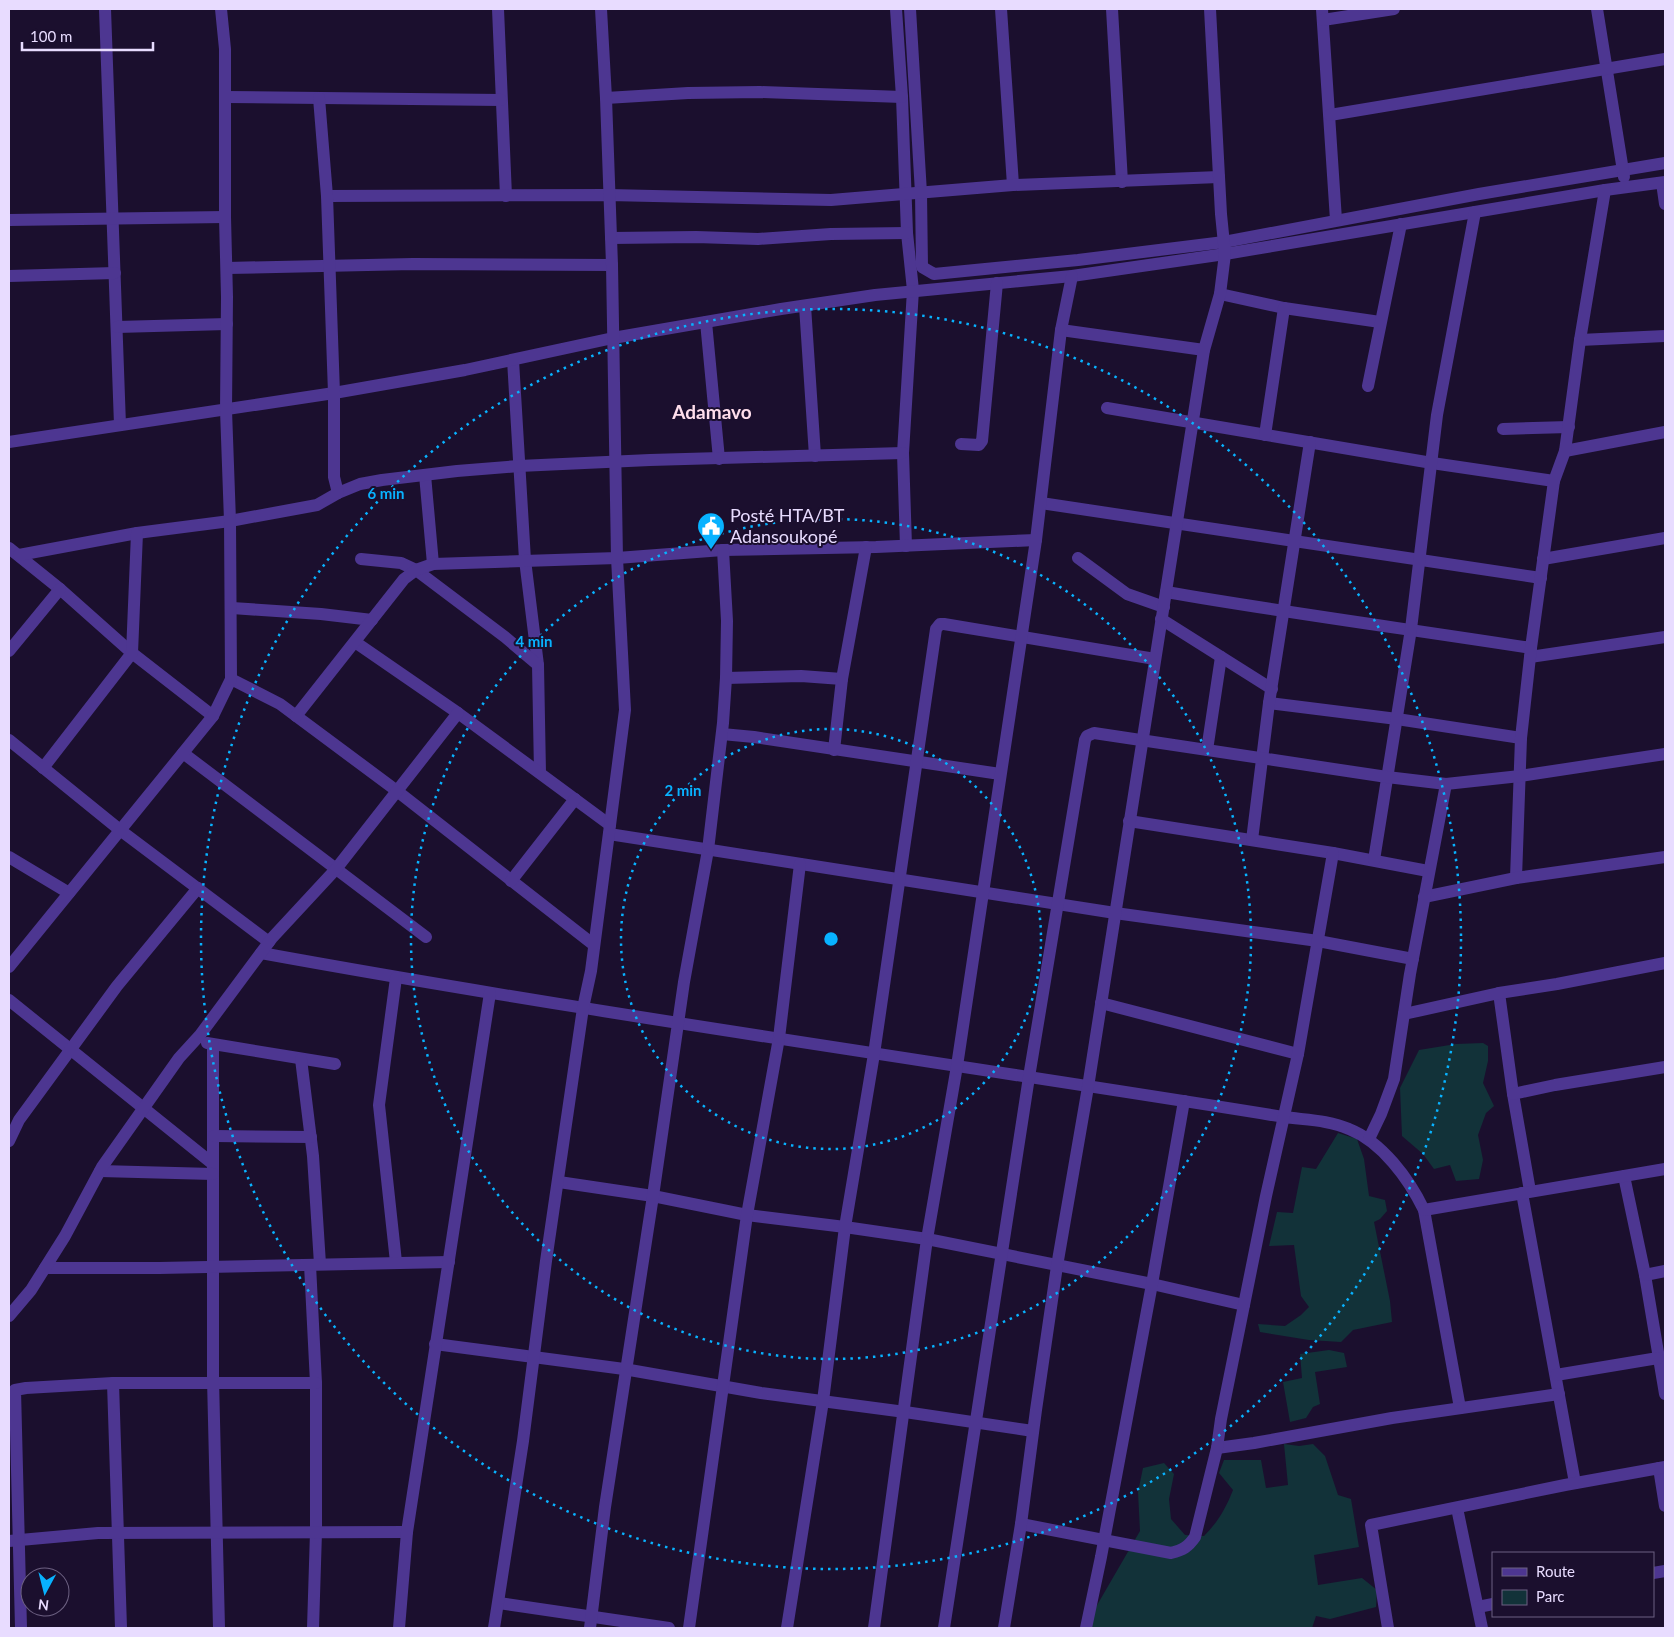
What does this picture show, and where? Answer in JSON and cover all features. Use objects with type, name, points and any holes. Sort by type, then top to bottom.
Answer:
[{"type":"street","points":[[105,9],[120,425]]},
{"type":"street","points":[[9,967],[213,716],[232,679],[232,608],[226,410],[226,96],[225,49],[221,9]]},
{"type":"street","points":[[498,9],[506,196]]},
{"type":"street","points":[[494,1628],[499,1603],[502,1567],[514,1504],[546,1261],[594,945],[625,710],[617,558],[612,265],[601,9]]},
{"type":"street","points":[[896,9],[902,97],[907,234],[912,290],[904,454],[906,546]]},
{"type":"street","points":[[910,9],[921,193],[922,267],[934,274],[1225,248],[1336,220],[1665,163]]},
{"type":"street","points":[[1001,9],[1013,186]]},
{"type":"street","points":[[1112,9],[1122,182]]},
{"type":"street","points":[[1004,1628],[1021,1524],[1057,1266],[1088,1087],[1192,422],[1204,350],[1220,294],[1225,248],[1218,177],[1210,9]]},
{"type":"street","points":[[1336,220],[1323,14],[1394,9]]},
{"type":"street","points":[[1598,9],[1626,188]]},
{"type":"street","points":[[1330,115],[1665,59]]},
{"type":"street","points":[[606,98],[688,93],[760,92],[902,97]]},
{"type":"street","points":[[226,96],[501,100]]},
{"type":"street","points":[[319,98],[327,196],[334,393],[334,477],[338,493]]},
{"type":"street","points":[[327,196],[609,195],[831,200],[1013,186],[1218,177]]},
{"type":"street","points":[[9,442],[334,393],[513,360],[613,338],[806,306],[912,290],[1072,276],[1225,248],[1401,224],[1605,190],[1664,182],[1665,204]]},
{"type":"street","points":[[1516,878],[1521,738],[1530,653],[1554,481],[1565,451],[1580,340],[1605,190]]},
{"type":"street","points":[[1374,860],[1420,561],[1437,416],[1475,212]]},
{"type":"street","points":[[9,220],[225,217]]},
{"type":"street","points":[[1368,386],[1401,224]]},
{"type":"street","points":[[611,238],[696,237],[758,239],[831,234],[907,234]]},
{"type":"street","points":[[226,268],[413,264],[612,265]]},
{"type":"street","points":[[9,276],[114,273]]},
{"type":"street","points":[[874,1628],[928,1239],[957,1066],[1036,540],[1061,330],[1072,276]]},
{"type":"street","points":[[961,444],[979,445],[982,441],[997,283]]},
{"type":"street","points":[[1220,294],[1284,308],[1380,322]]},
{"type":"street","points":[[806,306],[815,456]]},
{"type":"street","points":[[1265,435],[1284,308]]},
{"type":"street","points":[[706,322],[719,459]]},
{"type":"street","points":[[116,327],[227,324]]},
{"type":"street","points":[[1061,330],[1204,350]]},
{"type":"street","points":[[1580,340],[1665,336]]},
{"type":"street","points":[[513,360],[524,560],[538,665],[540,773]]},
{"type":"street","points":[[1107,408],[1432,464],[1554,481]]},
{"type":"street","points":[[1503,429],[1569,427]]},
{"type":"street","points":[[1565,451],[1665,432]]},
{"type":"street","points":[[1252,840],[1270,703],[1310,442]]},
{"type":"street","points":[[14,551],[230,521],[317,505],[338,493],[360,484],[425,475],[519,466],[904,454]]},
{"type":"street","points":[[425,475],[433,564]]},
{"type":"street","points":[[1041,503],[1541,578]]},
{"type":"street","points":[[43,768],[132,653],[138,533]]},
{"type":"street","points":[[1543,559],[1665,538]]},
{"type":"street","points":[[296,716],[404,579],[416,570],[433,564],[617,558],[723,550],[906,546],[1036,540]]},
{"type":"street","points":[[834,750],[842,679],[866,547]]},
{"type":"street","points":[[590,1623],[605,1507],[654,1196],[684,982],[708,850],[722,734],[726,678],[727,621],[723,550]]},
{"type":"street","points":[[14,551],[60,588],[132,653],[213,716]]},
{"type":"street","points":[[1078,558],[1121,591],[1162,613],[1221,657],[1272,690]]},
{"type":"street","points":[[362,559],[402,563],[416,570],[505,637],[538,665]]},
{"type":"street","points":[[9,651],[60,588]]},
{"type":"street","points":[[1166,592],[1284,612],[1410,629],[1530,653],[1665,637]]},
{"type":"street","points":[[232,608],[322,614],[372,620]]},
{"type":"street","points":[[787,1628],[823,1401],[845,1227],[874,1054],[938,626],[944,624],[1022,635],[1155,659]]},
{"type":"street","points":[[355,642],[458,713],[540,773],[575,799],[609,829],[708,850],[1115,913],[1318,941],[1413,959]]},
{"type":"street","points":[[1207,750],[1221,657]]},
{"type":"street","points":[[726,678],[801,676],[842,679]]},
{"type":"street","points":[[232,679],[280,704],[397,791],[594,945]]},
{"type":"street","points":[[1270,703],[1397,719],[1521,738]]},
{"type":"street","points":[[9,1316],[31,1290],[65,1236],[100,1171],[179,1058],[200,1035],[269,942],[336,869],[458,713]]},
{"type":"street","points":[[944,1628],[1029,1077],[1059,904],[1084,740],[1087,736],[1094,733],[1387,778],[1446,784],[1520,776],[1665,754]]},
{"type":"street","points":[[722,734],[918,760],[1000,774]]},
{"type":"street","points":[[9,740],[120,830],[269,942]]},
{"type":"street","points":[[183,753],[426,937]]},
{"type":"street","points":[[1369,1139],[1394,1079],[1428,871],[1446,784]]},
{"type":"street","points":[[511,880],[575,799]]},
{"type":"street","points":[[1130,821],[1333,853],[1428,871]]},
{"type":"street","points":[[1021,1524],[1171,1553],[1188,1546],[1195,1537],[1217,1448],[1266,1196],[1298,1054],[1333,853]]},
{"type":"street","points":[[9,857],[69,893]]},
{"type":"street","points":[[1424,897],[1516,878],[1665,857]]},
{"type":"street","points":[[689,1628],[747,1215],[779,1038],[800,864]]},
{"type":"street","points":[[9,1141],[18,1120],[117,986],[198,888]]},
{"type":"street","points":[[261,953],[396,978],[874,1054],[1313,1120],[1350,1129],[1369,1139],[1406,1180],[1424,1210],[1460,1408]]},
{"type":"street","points":[[1404,1014],[1499,993],[1665,963]]},
{"type":"street","points":[[396,978],[379,1105],[396,1262]]},
{"type":"street","points":[[398,1628],[407,1532],[490,993]]},
{"type":"street","points":[[1499,993],[1526,1192],[1575,1483]]},
{"type":"street","points":[[9,1000],[144,1108],[213,1168]]},
{"type":"street","points":[[1101,1003],[1298,1054]]},
{"type":"street","points":[[196,1039],[213,1045],[335,1064]]},
{"type":"street","points":[[213,1045],[213,1383],[219,1628]]},
{"type":"street","points":[[301,1059],[311,1137],[315,1265],[316,1532],[313,1628]]},
{"type":"street","points":[[1514,1094],[1555,1085],[1665,1067]]},
{"type":"street","points":[[1086,1628],[1152,1284],[1184,1101]]},
{"type":"street","points":[[214,1136],[311,1137]]},
{"type":"street","points":[[100,1171],[213,1168]]},
{"type":"street","points":[[1424,1210],[1665,1169]]},
{"type":"street","points":[[1624,1176],[1645,1275],[1665,1394]]},
{"type":"street","points":[[559,1182],[654,1196],[747,1215],[928,1239],[1152,1284],[1244,1305]]},
{"type":"street","points":[[45,1268],[449,1262]]},
{"type":"street","points":[[1645,1275],[1665,1271]]},
{"type":"street","points":[[435,1344],[627,1370],[761,1393],[1033,1431]]},
{"type":"street","points":[[1556,1376],[1658,1358]]},
{"type":"street","points":[[21,1628],[13,1541],[12,1387],[26,1388],[113,1382],[316,1383]]},
{"type":"street","points":[[113,1382],[121,1628]]},
{"type":"street","points":[[1217,1448],[1460,1408],[1559,1394]]},
{"type":"street","points":[[1388,1628],[1371,1525],[1575,1483],[1662,1468],[1665,1506]]},
{"type":"street","points":[[1457,1508],[1482,1628]]},
{"type":"street","points":[[13,1541],[118,1532],[407,1532]]},
{"type":"street","points":[[499,1603],[590,1623],[669,1628]]},
{"type":"street","points":[[1478,1607],[1492,1604]]},
{"type":"green space","points":[[1483,1043],[1488,1046],[1488,1061],[1483,1083],[1494,1106],[1486,1113],[1478,1135],[1483,1160],[1479,1179],[1456,1181],[1450,1165],[1434,1169],[1423,1154],[1402,1136],[1400,1088],[1419,1050],[1456,1044]]},
{"type":"green space","points":[[1338,1133],[1357,1139],[1364,1159],[1369,1196],[1385,1200],[1387,1211],[1380,1219],[1374,1222],[1390,1301],[1392,1322],[1353,1330],[1341,1342],[1309,1340],[1260,1332],[1258,1324],[1285,1326],[1309,1307],[1301,1296],[1294,1245],[1269,1246],[1277,1212],[1293,1213],[1302,1167],[1316,1169]]},
{"type":"green space","points":[[1329,1350],[1344,1353],[1347,1367],[1315,1372],[1320,1404],[1313,1407],[1306,1418],[1290,1422],[1283,1382],[1302,1378],[1300,1354]]},
{"type":"green space","points":[[1284,1444],[1299,1446],[1313,1444],[1325,1456],[1338,1495],[1351,1499],[1359,1547],[1314,1555],[1318,1585],[1362,1578],[1377,1590],[1376,1607],[1330,1619],[1316,1616],[1312,1628],[1087,1628],[1089,1619],[1140,1531],[1138,1492],[1143,1468],[1164,1463],[1174,1474],[1169,1499],[1171,1519],[1185,1535],[1204,1536],[1221,1514],[1233,1490],[1219,1473],[1224,1460],[1261,1460],[1266,1488],[1288,1485]]},
{"type":"place","name":"Posté HTA/BT Adansoukopé","points":[[711,550]]},
{"type":"district","name":"Adamavo","points":[[712,412]]}]
